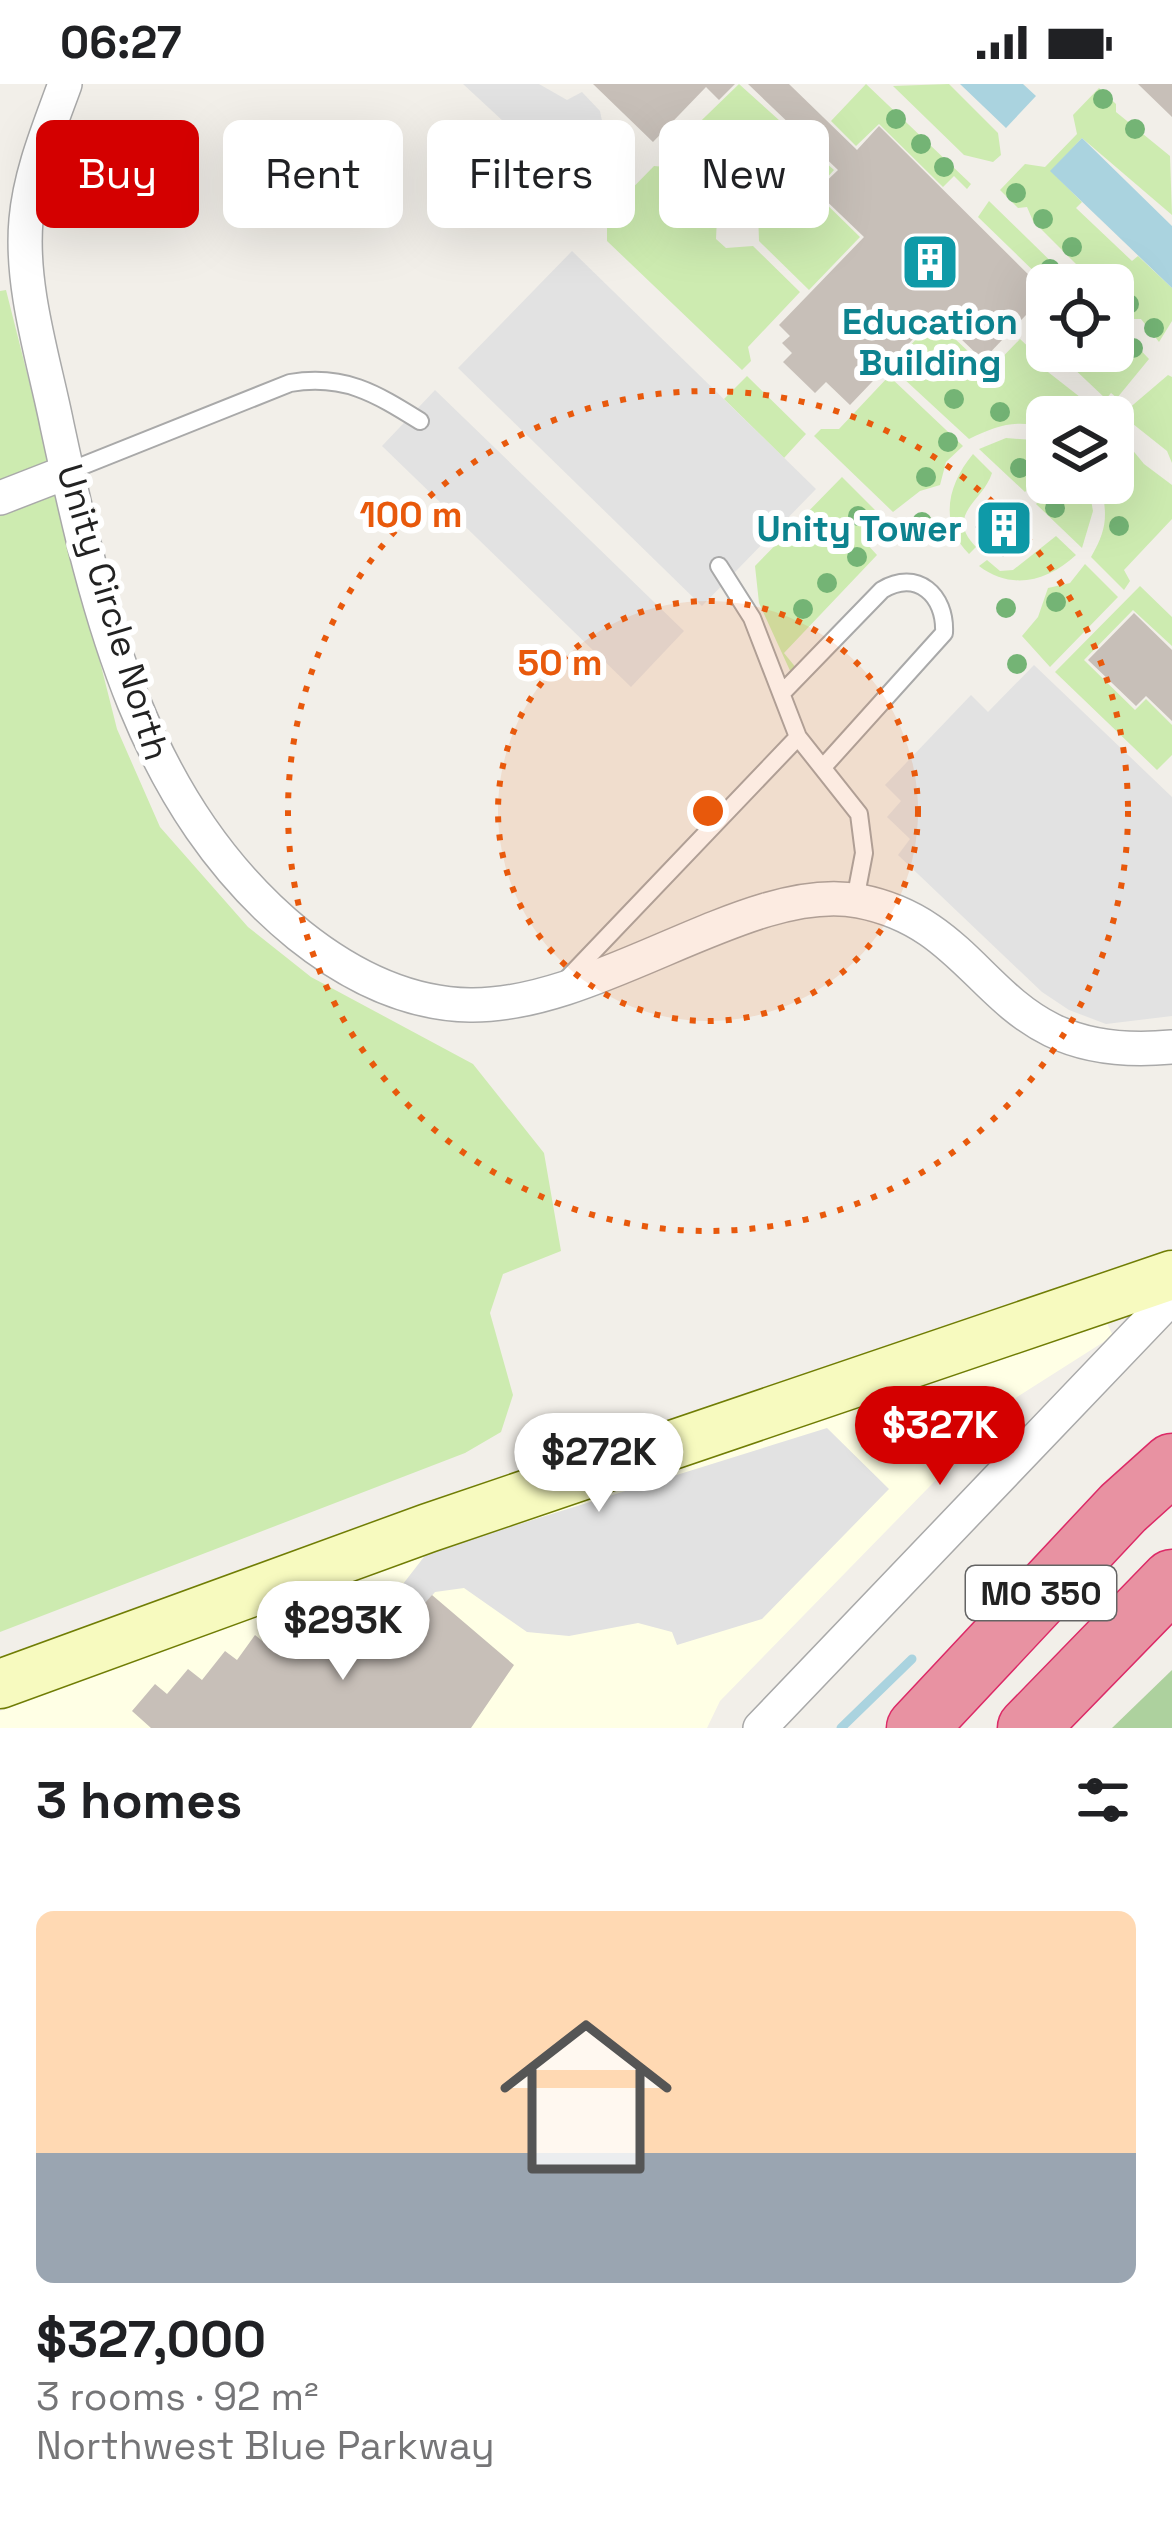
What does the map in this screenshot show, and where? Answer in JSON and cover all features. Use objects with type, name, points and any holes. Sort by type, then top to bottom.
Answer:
[{"type":"highway","name":"MO 350","points":[[916,1728],[1123,1508],[1172,1464]]},
{"type":"highway","name":"MO 350","points":[[1028,1728],[1172,1580]]},
{"type":"street","name":"Unity Circle North","points":[[65,84],[33,178],[25,224],[32,304],[68,472],[145,730],[181,805],[231,874],[330,960],[413,999],[471,1005],[553,994],[753,915],[803,901],[855,900],[922,928],[1035,1025],[1064,1039],[1106,1050],[1172,1047]]},
{"type":"street","points":[[0,498],[68,472]]},
{"type":"street","points":[[0,1684],[428,1528],[1172,1275]]},
{"type":"street","points":[[760,1728],[1172,1297]]},
{"type":"lane","points":[[68,472],[290,383],[322,378],[351,382],[420,421]]},
{"type":"lane","points":[[719,566],[752,618],[798,737],[825,765],[859,814],[864,835],[855,900]]},
{"type":"lane","points":[[783,692],[882,590],[897,581],[917,581],[934,594],[945,615],[944,633],[825,765]]},
{"type":"lane","points":[[553,994],[798,737]]},
{"type":"shaded area","points":[[463,84],[539,84],[567,100],[582,92],[600,111],[602,120],[502,120]]},
{"type":"shaded area","points":[[572,251],[816,489],[702,606],[458,368]]},
{"type":"shaded area","points":[[435,390],[684,631],[631,687],[382,446]]},
{"type":"shaded area","points":[[1034,665],[1172,797],[1172,1016],[1106,1024],[1069,1010],[1042,992],[898,855],[910,839],[887,817],[901,801],[885,785],[971,695],[988,712]]},
{"type":"shaded area","points":[[1103,1315],[1113,1336],[1017,1397],[720,1701],[707,1728],[0,1728],[0,1711],[177,1644]]},
{"type":"shaded area","points":[[827,1428],[889,1489],[762,1619],[677,1645],[672,1632],[638,1623],[569,1636],[527,1632],[464,1588],[435,1592],[408,1624],[386,1606],[427,1553],[511,1521],[513,1526]]},
{"type":"green space","points":[[739,84],[779,120],[702,120]]},
{"type":"green space","points":[[866,84],[971,184],[967,189],[954,176],[943,187],[879,124],[856,146],[831,121]]},
{"type":"green space","points":[[949,84],[998,133],[1001,155],[993,162],[964,155],[893,86]]},
{"type":"green space","points":[[1099,88],[1116,104],[1116,112],[1170,156],[1172,215],[1082,138],[1051,171],[1082,202],[1076,208],[1132,261],[1138,256],[1172,288],[1172,321],[1159,342],[1141,319],[1134,319],[1134,264],[1076,264],[1033,221],[1027,207],[1018,208],[1000,190],[1025,164],[1045,167],[1077,134],[1073,115]]},
{"type":"green space","points":[[659,166],[659,228],[716,228],[716,239],[726,248],[753,246],[800,292],[748,347],[751,361],[742,370],[607,241],[607,228],[635,228],[635,185]]},
{"type":"green space","points":[[989,201],[1054,264],[1026,264],[978,217]]},
{"type":"green space","points":[[829,207],[860,237],[809,290],[759,241],[759,228],[829,228]]},
{"type":"green space","points":[[6,290],[117,729],[160,827],[248,927],[311,977],[473,1064],[544,1153],[561,1251],[503,1274],[490,1313],[513,1395],[501,1432],[465,1453],[0,1632],[0,291]]},
{"type":"green space","points":[[935,320],[989,371],[1020,339],[1026,345],[1026,372],[1048,372],[1079,396],[1026,396],[1026,424],[1007,425],[969,439],[890,366]]},
{"type":"green space","points":[[1134,343],[1149,359],[1119,396],[1103,396],[1078,372],[1134,372]]},
{"type":"green space","points":[[1168,375],[1172,377],[1172,463],[1167,451],[1134,425],[1134,404]]},
{"type":"green space","points":[[747,376],[806,434],[784,458],[724,399]]},
{"type":"green space","points":[[889,376],[963,446],[946,462],[940,485],[920,491],[893,512],[814,436],[821,429],[839,429]]},
{"type":"green space","points":[[1006,438],[1026,439],[1026,491],[1025,492],[979,449]]},
{"type":"green space","points":[[1134,452],[1172,485],[1172,519],[1124,570],[1130,581],[1124,590],[1091,557],[1105,521],[1104,504],[1134,504]]},
{"type":"green space","points":[[973,454],[992,473],[965,517],[967,536],[976,547],[969,554],[953,530],[950,504],[957,478]]},
{"type":"green space","points":[[842,477],[884,519],[865,542],[877,555],[784,653],[797,669],[792,675],[759,603],[755,566]]},
{"type":"green space","points":[[1036,504],[1092,504],[1082,548]]},
{"type":"green space","points":[[1056,536],[1076,555],[1042,576],[1004,578],[979,566],[987,560],[1000,571],[1013,570]]},
{"type":"green space","points":[[1085,564],[1118,597],[1050,667],[1022,636],[1038,617],[1048,588],[1070,583]]},
{"type":"green space","points":[[1140,586],[1172,617],[1172,646],[1133,610],[1084,660],[1135,710],[1146,699],[1172,725],[1172,755],[1157,770],[1055,672]]},
{"type":"green space","points":[[1172,1670],[1172,1728],[1112,1728]]},
{"type":"water","points":[[960,84],[1023,84],[1036,96],[1006,128]]},
{"type":"water","points":[[1082,138],[1172,226],[1172,288],[1050,171]]},
{"type":"building","points":[[593,84],[735,84],[719,100],[706,87],[674,120],[659,120],[659,136],[653,142]]},
{"type":"building","name":"Education Building","points":[[748,84],[789,84],[826,120],[786,120]]},
{"type":"building","points":[[1138,84],[1172,84],[1172,117]]},
{"type":"building","name":"Education Building","points":[[829,123],[857,150],[879,126],[1026,272],[1026,315],[983,360],[936,315],[850,405],[826,382],[815,393],[783,362],[792,353],[782,343],[790,336],[779,325],[864,237],[829,203],[829,179],[838,170],[829,161]]},
{"type":"building","name":"Unity Tower","points":[[1004,500],[1032,529],[1003,557],[975,527]]},
{"type":"building","points":[[1134,613],[1172,650],[1172,721],[1146,696],[1136,706],[1088,660]]},
{"type":"building","points":[[432,1595],[514,1665],[471,1728],[151,1728],[132,1711],[155,1684],[167,1694],[188,1669],[202,1680],[225,1651],[237,1660],[255,1635],[277,1653],[284,1645],[296,1653],[315,1631],[351,1661],[389,1616],[415,1636],[423,1627],[412,1618]]},
{"type":"waterway","points":[[841,1728],[912,1659]]},
{"type":"place","name":"Education Building","points":[[930,262]]},
{"type":"place","name":"Unity Tower","points":[[1004,528]]}]
